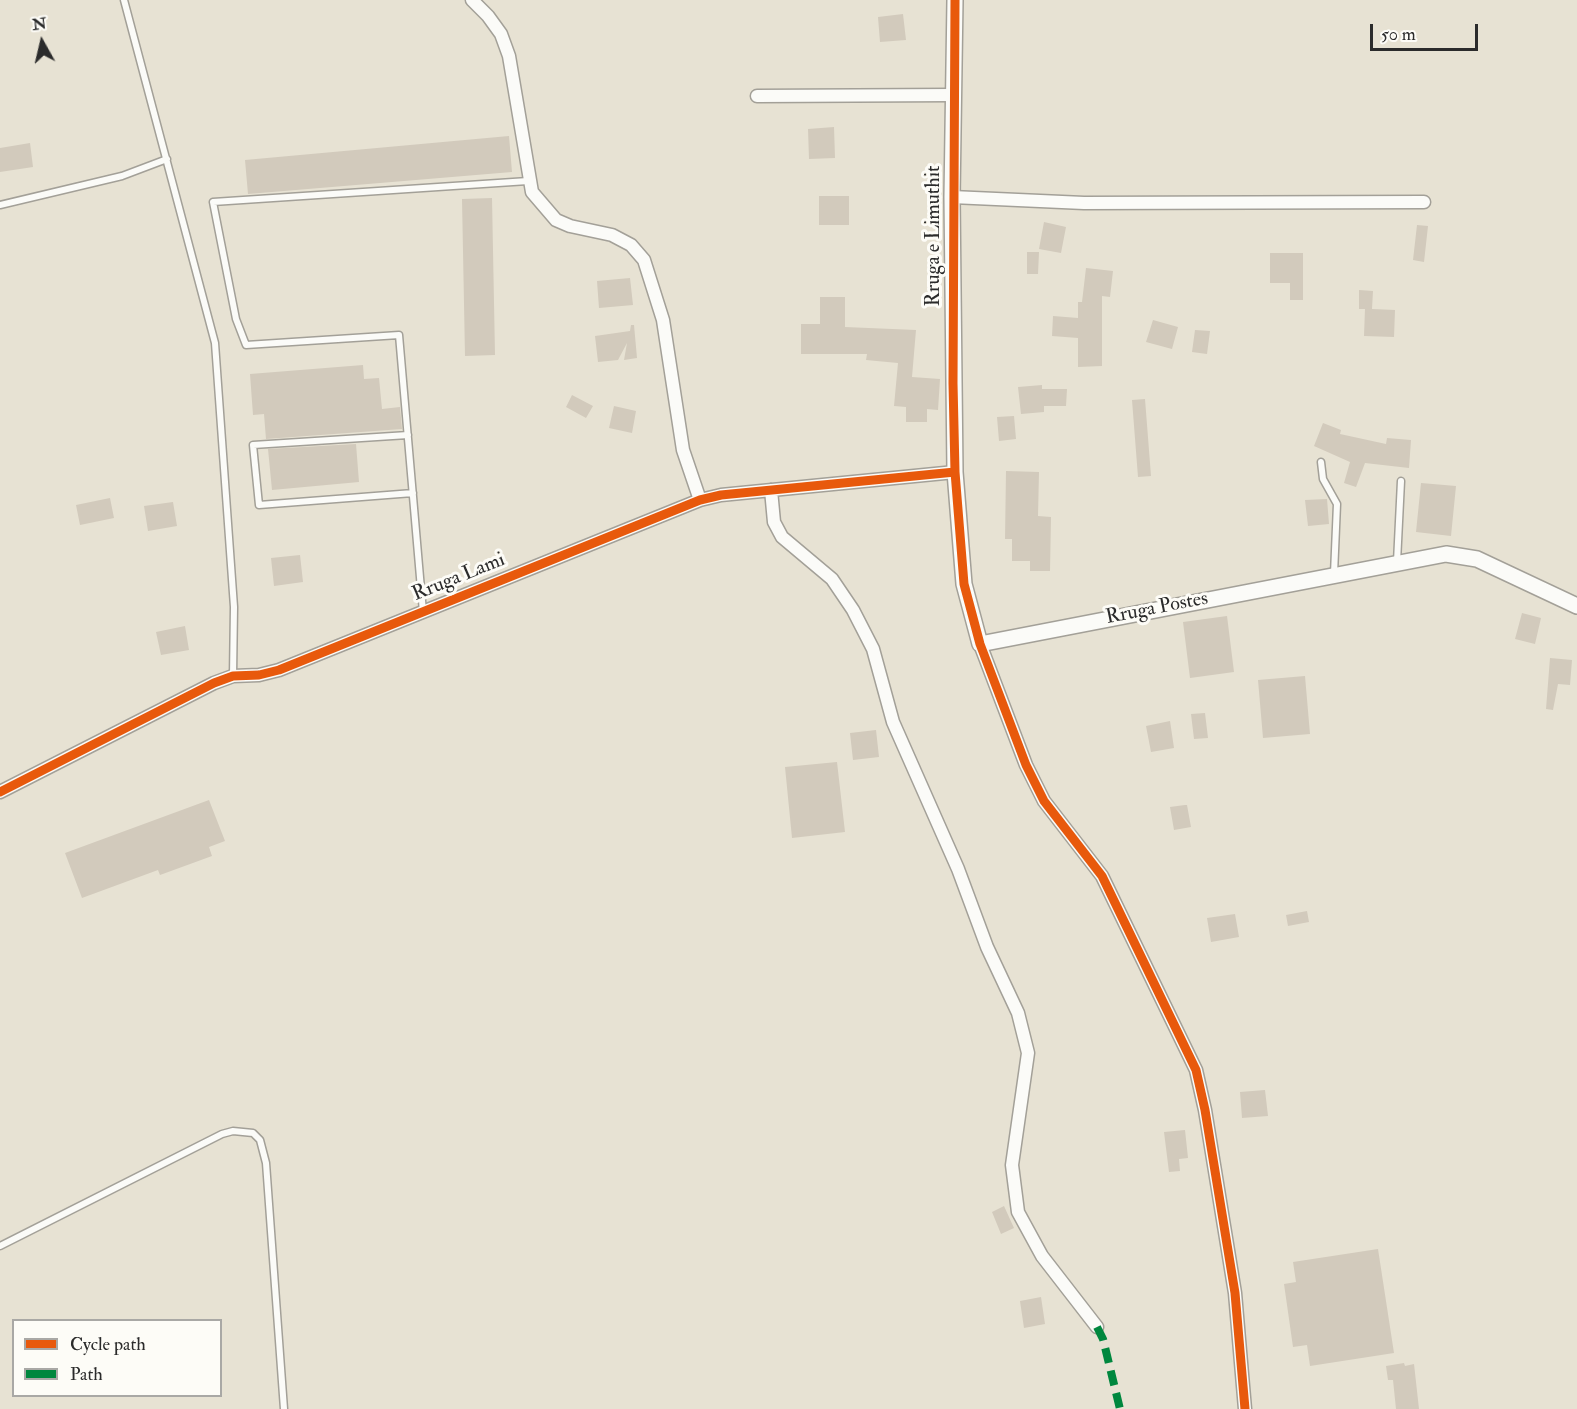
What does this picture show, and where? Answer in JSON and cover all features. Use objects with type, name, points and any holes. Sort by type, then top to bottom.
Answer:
[{"type":"street","points":[[472,0],[501,34],[508,56],[528,181],[532,192],[556,220],[570,226],[612,235],[631,245],[644,260],[663,320],[682,450],[700,500]]},
{"type":"street","name":"Rruga e Limuthit","points":[[955,0],[952,197],[955,472],[964,584],[980,644]]},
{"type":"street","points":[[757,96],[954,95]]},
{"type":"street","name":"Rruga e Limuthit","points":[[952,197],[1084,203],[1424,202]]},
{"type":"street","name":"Rruga Lami","points":[[0,792],[192,694],[237,676],[259,675],[279,670],[700,500],[721,495],[955,472]]},
{"type":"street","points":[[771,490],[774,522],[782,537],[831,579],[853,610],[873,649],[893,722],[958,869],[987,947],[1018,1013],[1028,1053],[1012,1165],[1018,1212],[1042,1256],[1096,1327]]},
{"type":"street","name":"Rruga Postes","points":[[980,644],[1446,554],[1468,556],[1497,566],[1577,606]]},
{"type":"street","points":[[980,644],[1006,717],[1044,801],[1102,876],[1196,1070],[1205,1110],[1235,1293],[1245,1409]]},
{"type":"lane","points":[[124,0],[215,344],[237,676]]},
{"type":"lane","points":[[0,205],[122,176],[167,159]]},
{"type":"lane","points":[[423,612],[399,335],[246,345],[236,319],[213,202],[528,181]]},
{"type":"lane","points":[[408,435],[253,445],[259,504],[413,493]]},
{"type":"lane","points":[[1321,462],[1323,479],[1337,504],[1334,575]]},
{"type":"lane","points":[[1396,563],[1401,481]]},
{"type":"lane","points":[[0,1246],[222,1134],[233,1131],[253,1133],[260,1140],[266,1163],[284,1409]]},
{"type":"building","points":[[903,14],[906,40],[880,42],[878,17]]},
{"type":"building","points":[[834,127],[835,158],[809,159],[808,129]]},
{"type":"building","points":[[509,136],[512,172],[248,194],[245,160]]},
{"type":"building","points":[[30,143],[33,167],[0,172],[0,148]]},
{"type":"building","points":[[819,196],[849,196],[849,225],[819,225]]},
{"type":"building","points":[[492,198],[495,355],[465,356],[462,199]]},
{"type":"building","points":[[1044,222],[1066,227],[1061,253],[1039,249]]},
{"type":"building","points":[[1417,225],[1428,226],[1424,262],[1413,260]]},
{"type":"building","points":[[1027,252],[1039,252],[1038,274],[1027,274]]},
{"type":"building","points":[[1270,253],[1303,253],[1303,300],[1290,300],[1290,283],[1270,283]]},
{"type":"building","points":[[1086,268],[1113,271],[1110,297],[1102,296],[1102,366],[1078,367],[1078,338],[1052,336],[1053,316],[1078,318],[1078,302],[1082,302]]},
{"type":"building","points":[[630,278],[633,305],[599,308],[597,281]]},
{"type":"building","points":[[1359,290],[1373,291],[1372,309],[1395,310],[1394,337],[1364,336],[1365,309],[1359,309]]},
{"type":"building","points":[[820,297],[845,297],[845,327],[916,330],[912,377],[940,379],[938,410],[927,409],[927,422],[906,422],[906,407],[894,406],[898,363],[866,360],[867,354],[801,354],[801,324],[820,324]]},
{"type":"building","points":[[1153,320],[1178,327],[1172,349],[1146,342]]},
{"type":"building","points":[[631,325],[634,325],[637,358],[624,360],[627,343],[618,360],[598,362],[595,336],[630,331]]},
{"type":"building","points":[[1195,330],[1210,331],[1207,354],[1192,352]]},
{"type":"building","points":[[363,365],[364,379],[379,378],[382,409],[400,407],[402,429],[266,439],[264,414],[253,415],[250,374]]},
{"type":"building","points":[[1042,385],[1042,389],[1067,389],[1066,406],[1044,406],[1044,412],[1021,414],[1018,387]]},
{"type":"building","points":[[572,395],[593,406],[586,418],[566,407]]},
{"type":"building","points":[[1145,399],[1151,476],[1138,477],[1132,400]]},
{"type":"building","points":[[614,406],[636,411],[632,433],[609,428]]},
{"type":"building","points":[[1014,416],[1016,439],[999,441],[997,417]]},
{"type":"building","points":[[1323,423],[1341,430],[1340,434],[1386,444],[1387,438],[1411,440],[1409,468],[1365,463],[1356,487],[1344,483],[1350,462],[1314,446]]},
{"type":"building","points":[[356,444],[359,482],[272,490],[268,449]]},
{"type":"building","points":[[1006,471],[1039,472],[1038,516],[1051,517],[1050,571],[1030,571],[1030,561],[1012,561],[1012,539],[1005,539]]},
{"type":"building","points":[[1421,483],[1456,486],[1451,536],[1416,532]]},
{"type":"building","points":[[110,498],[114,518],[80,525],[76,505]]},
{"type":"building","points":[[1327,499],[1329,524],[1308,526],[1305,500]]},
{"type":"building","points":[[173,502],[177,526],[148,531],[144,506]]},
{"type":"building","points":[[300,555],[303,582],[274,586],[271,558]]},
{"type":"building","points":[[1522,613],[1541,618],[1535,644],[1515,639]]},
{"type":"building","points":[[1227,616],[1234,672],[1190,678],[1183,622]]},
{"type":"building","points":[[185,626],[189,650],[161,655],[156,632]]},
{"type":"building","points":[[1550,658],[1572,660],[1570,685],[1558,684],[1553,710],[1546,709]]},
{"type":"building","points":[[1305,676],[1310,734],[1263,738],[1258,680]]},
{"type":"building","points":[[1205,713],[1208,738],[1194,739],[1191,714]]},
{"type":"building","points":[[1170,721],[1174,748],[1151,752],[1146,726]]},
{"type":"building","points":[[876,730],[879,757],[853,760],[850,733]]},
{"type":"building","points":[[837,762],[845,832],[792,838],[785,767]]},
{"type":"building","points":[[209,800],[225,841],[209,847],[212,856],[160,875],[158,870],[82,898],[65,853]]},
{"type":"building","points":[[1187,805],[1191,827],[1174,830],[1170,807]]},
{"type":"building","points":[[1307,911],[1309,922],[1288,926],[1286,915]]},
{"type":"building","points":[[1235,914],[1239,937],[1211,942],[1207,918]]},
{"type":"building","points":[[1265,1090],[1268,1116],[1242,1118],[1240,1092]]},
{"type":"building","points":[[1185,1130],[1188,1158],[1179,1159],[1180,1171],[1169,1172],[1164,1132]]},
{"type":"building","points":[[1004,1206],[1014,1228],[1001,1234],[992,1212]]},
{"type":"building","points":[[1378,1249],[1394,1353],[1310,1366],[1307,1345],[1293,1347],[1284,1284],[1296,1282],[1293,1262]]},
{"type":"building","points":[[1041,1297],[1045,1324],[1024,1328],[1020,1301]]},
{"type":"building","points":[[1404,1363],[1405,1366],[1414,1364],[1419,1409],[1396,1409],[1393,1380],[1388,1380],[1386,1366]]},
{"type":"marked path","points":[[1097,1327],[1103,1339],[1120,1409]]},
{"type":"cycle path","points":[[955,0],[953,383],[955,472],[964,584],[980,644],[1026,765],[1044,801],[1102,876],[1196,1070],[1205,1110],[1235,1293],[1245,1409]]},
{"type":"cycle path","points":[[0,792],[214,683],[233,676],[259,675],[279,670],[700,500],[721,495],[955,472]]}]
